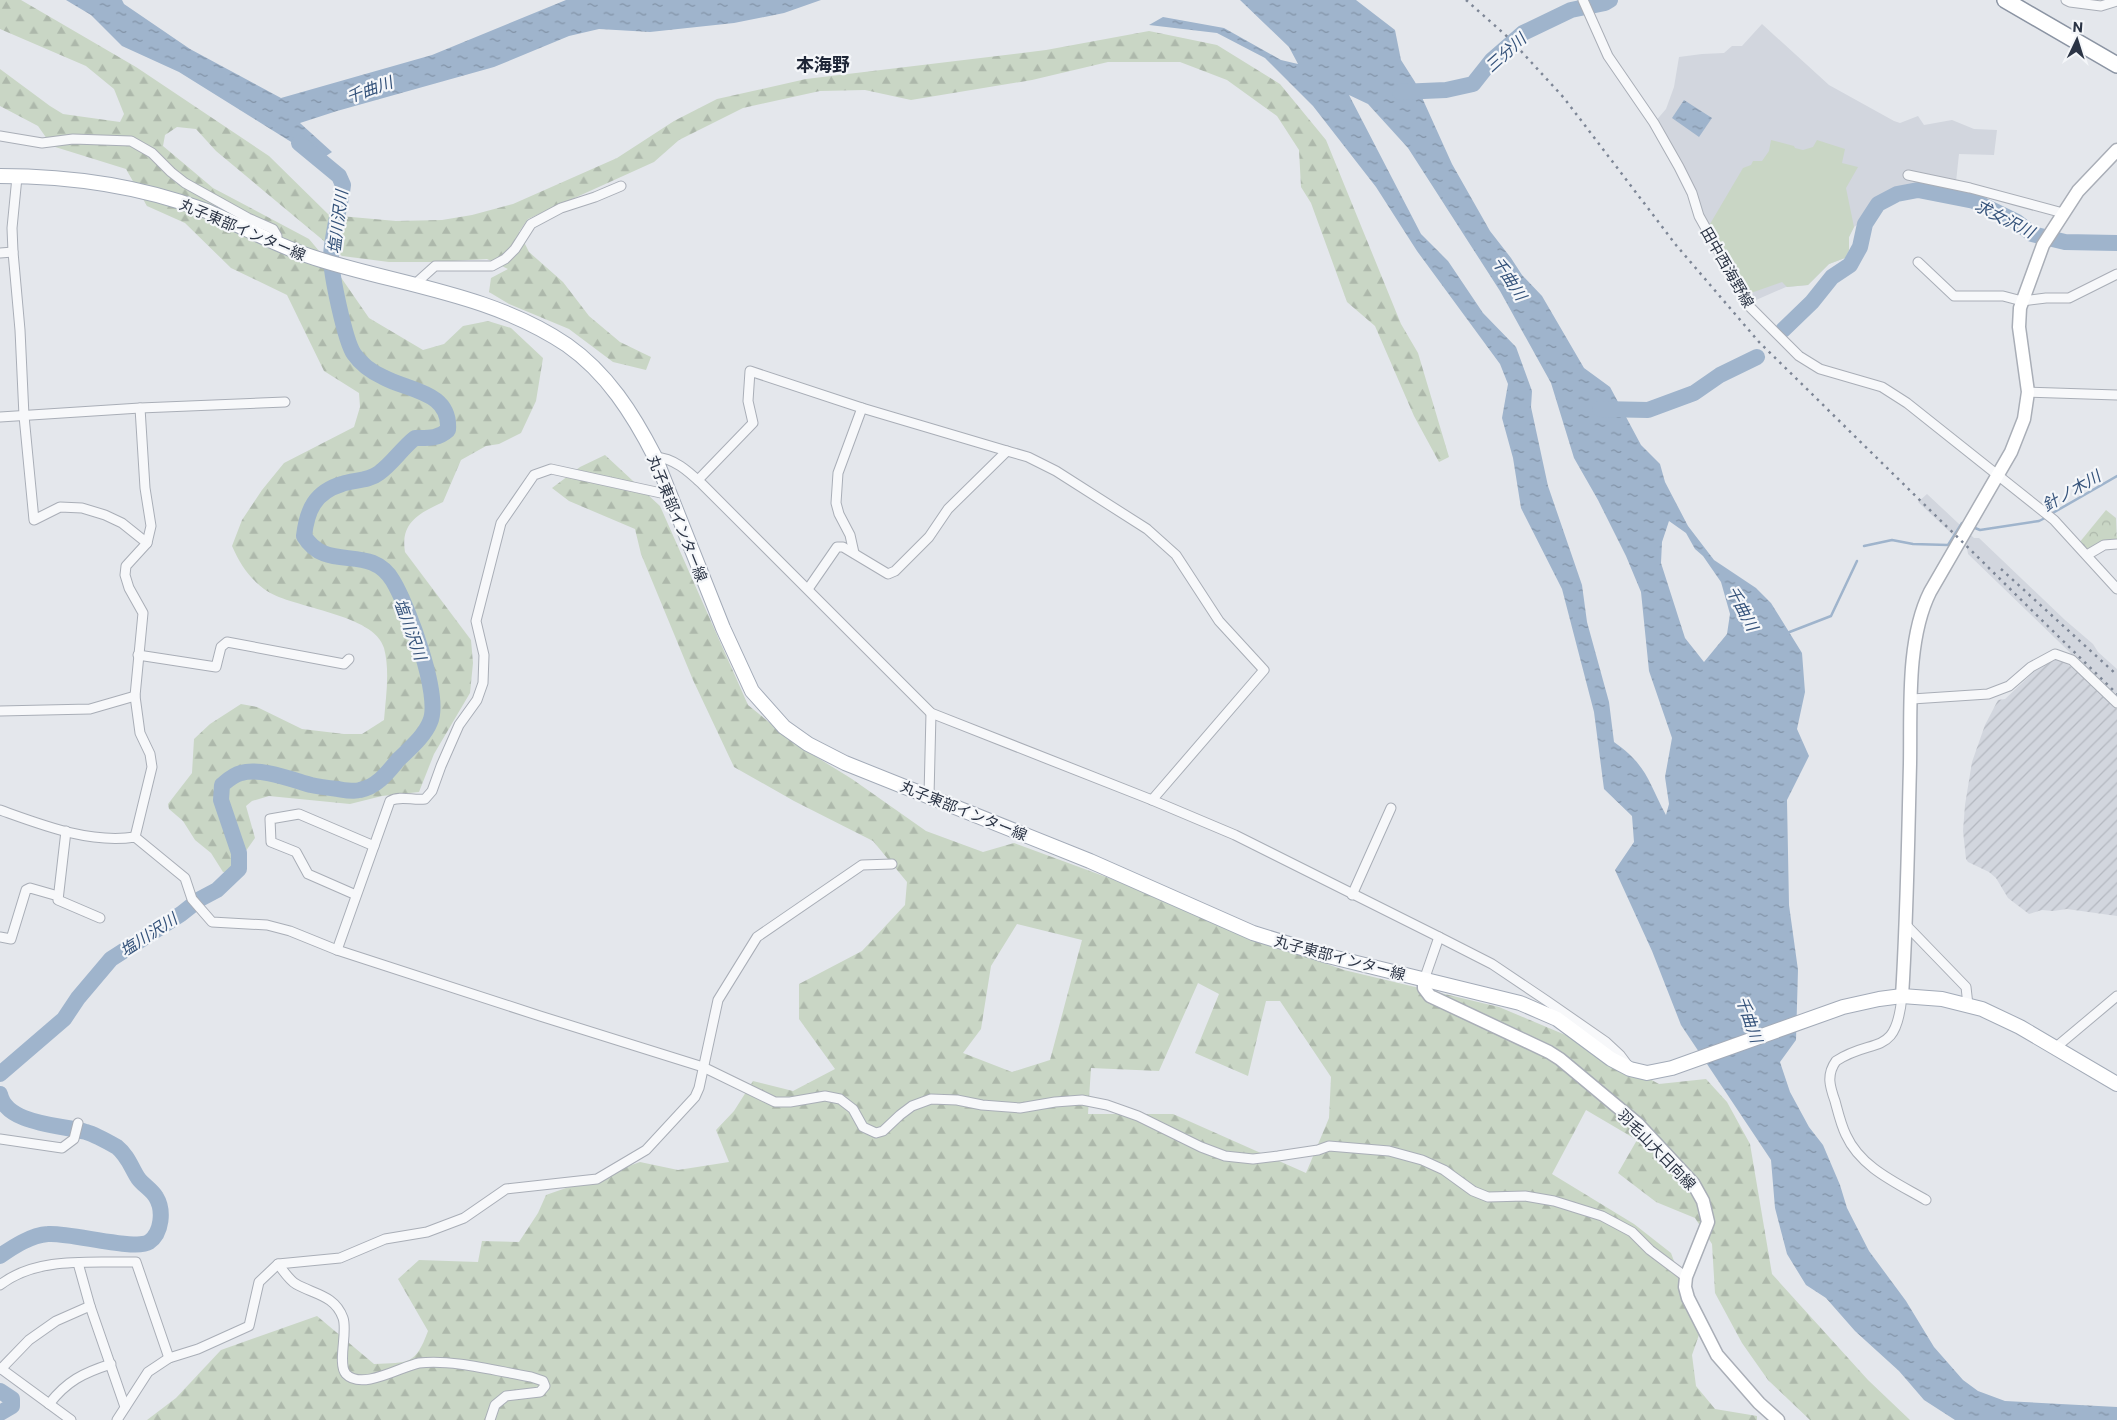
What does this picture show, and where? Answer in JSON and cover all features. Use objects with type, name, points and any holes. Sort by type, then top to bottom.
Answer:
[{"type":"highway","points":[[2004,0],[2117,65]]},
{"type":"main road","name":"丸子東部インター線","points":[[0,176],[73,179],[153,194],[206,211],[276,244],[314,258],[415,284],[500,312],[539,329],[566,345],[582,357],[609,383],[635,421],[654,457],[746,681],[763,706],[784,727],[820,751],[1090,861],[1253,933],[1308,951],[1502,998],[1534,1008],[1557,1019],[1630,1070],[1657,1072],[1811,1018],[1865,1002],[1902,996],[1942,999],[1968,1005],[2011,1022],[2117,1084]]},
{"type":"street","name":"田中西海野線","points":[[1583,0],[1608,56],[1654,123],[1679,167],[1692,193],[1699,216],[1750,307],[1799,356],[1820,369],[1882,387],[1907,403],[2054,520],[2117,589]]},
{"type":"street","points":[[2066,0],[2101,6],[2117,1]]},
{"type":"street","points":[[0,136],[42,143],[73,139],[131,141],[152,154],[185,182],[241,214],[273,229],[277,236],[276,244]]},
{"type":"street","points":[[1926,1200],[1872,1168],[1857,1152],[1846,1135],[1829,1080],[1832,1066],[1836,1061],[1886,1041],[1891,1036],[1898,1021],[1902,996],[1906,926],[1914,648],[1923,606],[2011,452],[2024,419],[2028,392],[2019,327],[2020,308],[2044,245],[2051,231],[2078,191],[2117,150]]},
{"type":"street","points":[[1908,175],[1970,188],[2063,213]]},
{"type":"street","points":[[16,177],[12,228],[13,252],[20,330],[24,416],[34,520],[60,507],[82,508],[105,515],[122,523],[147,543]]},
{"type":"street","points":[[415,284],[434,266],[492,266],[510,254],[531,224],[561,208],[621,186]]},
{"type":"street","points":[[0,253],[13,252]]},
{"type":"street","points":[[1918,262],[1954,296],[2002,296],[2022,301],[2069,298],[2117,274]]},
{"type":"street","points":[[698,480],[753,423],[748,401],[750,371],[862,408],[1028,457],[1056,471],[1147,529],[1176,555],[1219,622],[1264,670],[1152,800]]},
{"type":"street","points":[[2028,392],[2117,395]]},
{"type":"street","points":[[0,417],[140,408],[285,402]]},
{"type":"street","points":[[135,836],[152,767],[150,754],[140,733],[136,696],[143,613],[129,588],[125,575],[126,566],[147,543],[151,526],[145,488],[140,408]]},
{"type":"street","points":[[854,553],[850,535],[838,514],[836,503],[838,473],[862,408]]},
{"type":"street","points":[[808,589],[837,547],[843,547],[888,574],[894,571],[929,537],[948,509],[1007,450]]},
{"type":"street","points":[[654,457],[676,462],[698,480],[931,713],[1152,800],[1235,835],[1492,964],[1584,1027],[1620,1055],[1630,1070]]},
{"type":"street","points":[[337,950],[390,801],[395,798],[425,799],[432,791],[459,725],[477,700],[484,674],[484,655],[476,621],[501,523],[534,475],[550,469],[670,495]]},
{"type":"street","points":[[2087,555],[2104,545],[2117,544]]},
{"type":"street","points":[[138,655],[216,667],[221,647],[227,642],[344,664],[349,659]]},
{"type":"street","points":[[1912,698],[1988,694],[2009,686],[2031,667],[2054,654],[2072,660],[2117,703]]},
{"type":"street","points":[[0,711],[90,709],[136,696]]},
{"type":"street","points":[[929,796],[931,713]]},
{"type":"street","points":[[1352,895],[1392,808]]},
{"type":"street","points":[[0,810],[66,831],[121,839],[135,836]]},
{"type":"street","points":[[356,895],[308,874],[296,852],[271,842],[270,819],[299,814],[374,846]]},
{"type":"street","points":[[66,831],[58,900],[100,918]]},
{"type":"street","points":[[135,836],[185,878],[192,899],[212,922],[267,925],[290,930],[337,950],[703,1067],[775,1102],[790,1102],[825,1096],[840,1099],[853,1109],[863,1127],[876,1133],[883,1131],[912,1106],[931,1099],[957,1100],[982,1105],[1020,1108],[1082,1100],[1107,1105],[1138,1116],[1201,1147],[1225,1156],[1253,1159],[1318,1150],[1329,1146],[1389,1151],[1422,1160],[1444,1170],[1472,1191],[1488,1198],[1525,1196],[1554,1201],[1602,1216],[1632,1232],[1650,1250],[1686,1277],[1685,1287],[1688,1298],[1717,1355],[1759,1403],[1778,1420]]},
{"type":"street","points":[[117,1420],[148,1372],[169,1358],[198,1349],[249,1326],[259,1282],[278,1264],[340,1258],[385,1239],[427,1232],[464,1218],[506,1189],[597,1179],[646,1150],[696,1097],[718,1000],[757,936],[862,865],[892,864]]},
{"type":"street","points":[[0,937],[11,939],[26,890],[30,888],[58,896]]},
{"type":"street","points":[[1906,926],[1966,987],[1968,1005]]},
{"type":"street","points":[[1424,980],[1438,937]]},
{"type":"street","name":"羽毛山大日向線","points":[[1424,980],[1424,988],[1430,996],[1549,1052],[1560,1059],[1638,1124],[1693,1184],[1703,1201],[1708,1222],[1686,1277]]},
{"type":"street","points":[[2055,1048],[2117,996]]},
{"type":"street","points":[[0,1139],[62,1148],[74,1138],[78,1123]]},
{"type":"street","points":[[0,1285],[12,1276],[28,1269],[55,1264],[136,1262],[169,1358]]},
{"type":"street","points":[[78,1263],[90,1306],[125,1407]]},
{"type":"street","points":[[278,1264],[295,1284],[318,1292],[338,1309],[345,1327],[343,1366],[346,1374],[354,1378],[375,1378],[386,1376],[417,1364],[443,1362],[531,1377],[543,1381],[545,1386],[540,1392],[506,1396],[495,1405],[490,1420]]},
{"type":"street","points":[[71,1420],[0,1368],[36,1335],[56,1321],[90,1306]]},
{"type":"street","points":[[49,1404],[63,1387],[87,1371],[111,1364]]},
{"type":"shaded area","points":[[1762,24],[1829,85],[1894,121],[1900,123],[1918,116],[1924,125],[1952,120],[1974,129],[1997,130],[1994,155],[1959,154],[1955,191],[1920,184],[1898,188],[1880,198],[1862,221],[1854,227],[1849,237],[1849,250],[1845,258],[1829,264],[1808,285],[1786,287],[1756,300],[1750,307],[1654,123],[1666,109],[1674,87],[1679,57],[1724,53],[1732,46],[1742,46]]},
{"type":"shaded area","points":[[1927,494],[1974,538],[1979,538],[2093,644],[2098,652],[2117,669],[2117,698],[1968,554],[1967,548],[1918,502]]},
{"type":"shaded area","points":[[2055,658],[2062,660],[2078,672],[2117,709],[2117,916],[2067,909],[2042,910],[2029,914],[2008,898],[1996,878],[1966,859],[1963,831],[1965,805],[1972,762],[1985,725],[1998,700],[2005,699],[2040,666]]},
{"type":"green space","points":[[0,0],[21,0],[136,67],[269,156],[329,215],[396,221],[442,220],[472,215],[513,204],[617,158],[674,121],[717,99],[806,79],[1046,50],[1149,31],[1217,45],[1280,84],[1326,140],[1401,324],[1418,353],[1449,457],[1439,462],[1414,416],[1375,326],[1347,302],[1311,203],[1301,187],[1299,150],[1277,116],[1227,80],[1180,62],[1108,62],[1032,80],[911,100],[865,90],[820,91],[743,108],[679,140],[654,162],[528,219],[519,232],[529,252],[563,282],[589,316],[620,342],[651,357],[646,370],[613,362],[569,329],[509,304],[489,292],[491,278],[508,269],[487,259],[389,262],[342,256],[216,151],[196,129],[177,127],[165,135],[163,146],[213,188],[309,239],[340,276],[369,318],[423,350],[444,344],[463,326],[488,321],[511,328],[543,358],[536,401],[521,433],[499,444],[486,446],[461,460],[443,502],[427,510],[414,520],[406,533],[404,542],[405,552],[471,640],[473,663],[470,693],[434,754],[419,792],[382,796],[350,804],[269,796],[252,801],[246,806],[255,838],[231,872],[223,872],[211,853],[195,840],[183,821],[169,809],[168,804],[192,773],[194,739],[210,724],[241,704],[257,707],[302,729],[344,734],[362,734],[384,720],[387,666],[384,648],[377,636],[365,627],[350,620],[279,597],[267,591],[246,571],[232,546],[242,520],[262,490],[284,463],[354,427],[360,407],[359,393],[324,371],[287,295],[231,268],[185,223],[147,206],[126,169],[52,146],[38,126],[0,106],[0,69],[63,114],[120,122],[124,114],[114,89],[86,66],[0,29]]},
{"type":"green space","points":[[1771,140],[1803,150],[1813,147],[1817,140],[1845,149],[1842,163],[1858,167],[1846,188],[1854,227],[1849,237],[1849,250],[1845,258],[1829,264],[1808,285],[1787,287],[1782,282],[1748,294],[1710,224],[1743,168],[1751,165],[1753,161],[1762,161],[1769,151]]},
{"type":"green space","points":[[605,455],[660,506],[748,705],[797,745],[852,779],[926,831],[983,852],[1014,843],[1147,892],[1224,928],[1344,970],[1499,1007],[1575,1039],[1659,1084],[1706,1079],[1727,1102],[1750,1144],[1772,1274],[1868,1380],[1910,1420],[1810,1420],[1768,1380],[1742,1343],[1715,1293],[1712,1244],[1695,1218],[1656,1202],[1618,1173],[1637,1140],[1586,1110],[1552,1174],[1634,1224],[1671,1253],[1700,1332],[1692,1355],[1696,1386],[1715,1409],[1757,1416],[1757,1420],[147,1420],[176,1398],[221,1350],[317,1316],[374,1364],[409,1360],[419,1351],[428,1331],[398,1279],[419,1260],[478,1262],[482,1241],[519,1242],[538,1213],[546,1195],[640,1162],[678,1170],[729,1162],[716,1130],[734,1111],[753,1081],[793,1091],[835,1069],[799,1019],[799,984],[862,951],[905,905],[907,882],[873,841],[794,801],[734,767],[693,680],[641,554],[635,529],[569,501],[552,488],[580,467]],"holes":[[[1017,924],[1082,940],[1050,1060],[1012,1072],[963,1053],[981,1029],[991,966]],[[1198,983],[1219,994],[1195,1053],[1248,1076],[1266,1001],[1280,1001],[1331,1077],[1329,1118],[1306,1173],[1173,1114],[1088,1114],[1091,1068],[1159,1071]]]},
{"type":"green space","points":[[2106,510],[2116,518],[2117,543],[2088,552],[2079,543]]},
{"type":"water","name":"千曲川","points":[[66,0],[122,0],[124,4],[190,49],[281,98],[432,55],[566,0],[821,0],[784,13],[734,23],[650,32],[599,29],[569,36],[494,67],[300,123],[332,152],[320,160],[179,72],[122,46],[91,15]]},
{"type":"water","name":"千曲川","points":[[1240,0],[1356,0],[1395,30],[1401,60],[1415,82],[1452,164],[1490,231],[1522,275],[1542,296],[1584,368],[1610,387],[1641,445],[1660,464],[1665,482],[1688,526],[1714,560],[1756,588],[1771,603],[1802,653],[1805,692],[1797,729],[1809,756],[1787,800],[1789,905],[1798,970],[1796,1040],[1780,1062],[1790,1092],[1809,1127],[1823,1145],[1840,1185],[1847,1208],[1869,1251],[1906,1301],[1934,1347],[1963,1380],[1978,1391],[2005,1401],[2117,1407],[2117,1420],[1955,1420],[1924,1400],[1899,1371],[1855,1331],[1826,1298],[1806,1285],[1787,1254],[1775,1208],[1771,1160],[1681,1025],[1652,951],[1615,870],[1634,842],[1632,816],[1604,789],[1594,712],[1562,589],[1521,508],[1513,458],[1502,418],[1508,384],[1500,364],[1417,251],[1376,187],[1313,106],[1265,58],[1217,33],[1149,25],[1163,17],[1224,28],[1281,60],[1298,64],[1289,47]],"holes":[[[1349,95],[1368,104],[1408,148],[1500,291],[1551,383],[1574,458],[1598,500],[1626,556],[1641,592],[1649,671],[1672,738],[1665,777],[1669,804],[1666,815],[1641,767],[1614,742],[1609,702],[1587,622],[1582,585],[1548,486],[1531,407],[1532,391],[1516,347],[1483,313],[1448,261],[1421,234]],[[1669,521],[1686,533],[1695,549],[1703,556],[1721,582],[1730,614],[1727,634],[1704,662],[1685,638],[1661,563],[1662,542]]]},
{"type":"water","points":[[1684,100],[1712,118],[1699,137],[1672,118]]},
{"type":"waterway","name":"三分川","points":[[1400,92],[1446,90],[1473,84],[1492,60],[1523,33],[1571,10],[1605,3],[1610,0]]},
{"type":"waterway","name":"塩川沢川","points":[[0,1074],[64,1019],[78,998],[111,959],[181,914],[200,899],[217,890],[239,869],[239,853],[221,800],[222,785],[226,781],[238,774],[257,772],[321,787],[358,791],[372,786],[386,774],[420,738],[430,722],[432,710],[428,673],[407,610],[393,581],[384,569],[373,563],[324,554],[313,547],[304,536],[310,510],[325,492],[342,484],[375,476],[389,465],[415,438],[429,438],[448,430],[447,417],[443,407],[435,400],[426,394],[375,373],[363,364],[350,347],[339,307],[331,257],[343,185],[339,176],[299,143]]},
{"type":"waterway","name":"求女沢川","points":[[1783,330],[1812,302],[1832,277],[1850,265],[1860,247],[1865,224],[1878,204],[1897,194],[1918,190],[1974,201],[2017,222],[2032,234],[2065,242],[2117,243]]},
{"type":"waterway","name":"求女沢川","points":[[1600,409],[1648,410],[1694,393],[1720,375],[1757,357]]},
{"type":"waterway","name":"針ノ木川","points":[[2051,514],[2117,476]]},
{"type":"waterway","name":"針ノ木川","points":[[1975,528],[1980,530],[2039,521],[2047,517]]},
{"type":"waterway","name":"針ノ木川","points":[[1864,546],[1892,540],[1913,544],[1948,545],[1962,523]]},
{"type":"waterway","name":"針ノ木川","points":[[1787,633],[1831,616],[1857,561]]},
{"type":"waterway","name":"塩川沢川","points":[[0,1094],[5,1104],[13,1112],[24,1118],[86,1132],[121,1150],[138,1178],[156,1197],[159,1202],[161,1215],[157,1233],[149,1242],[142,1244],[116,1243],[48,1234],[29,1239],[0,1256]]},
{"type":"waterway","name":"塩川沢川","points":[[0,1391],[12,1399],[12,1406],[0,1413]]},
{"type":"railway","points":[[1466,0],[1510,39],[1564,98],[1676,245],[1759,342],[2117,694]]},
{"type":"railway","points":[[2001,569],[2117,675]]},
{"type":"district","name":"本海野","points":[[823,64]]}]
